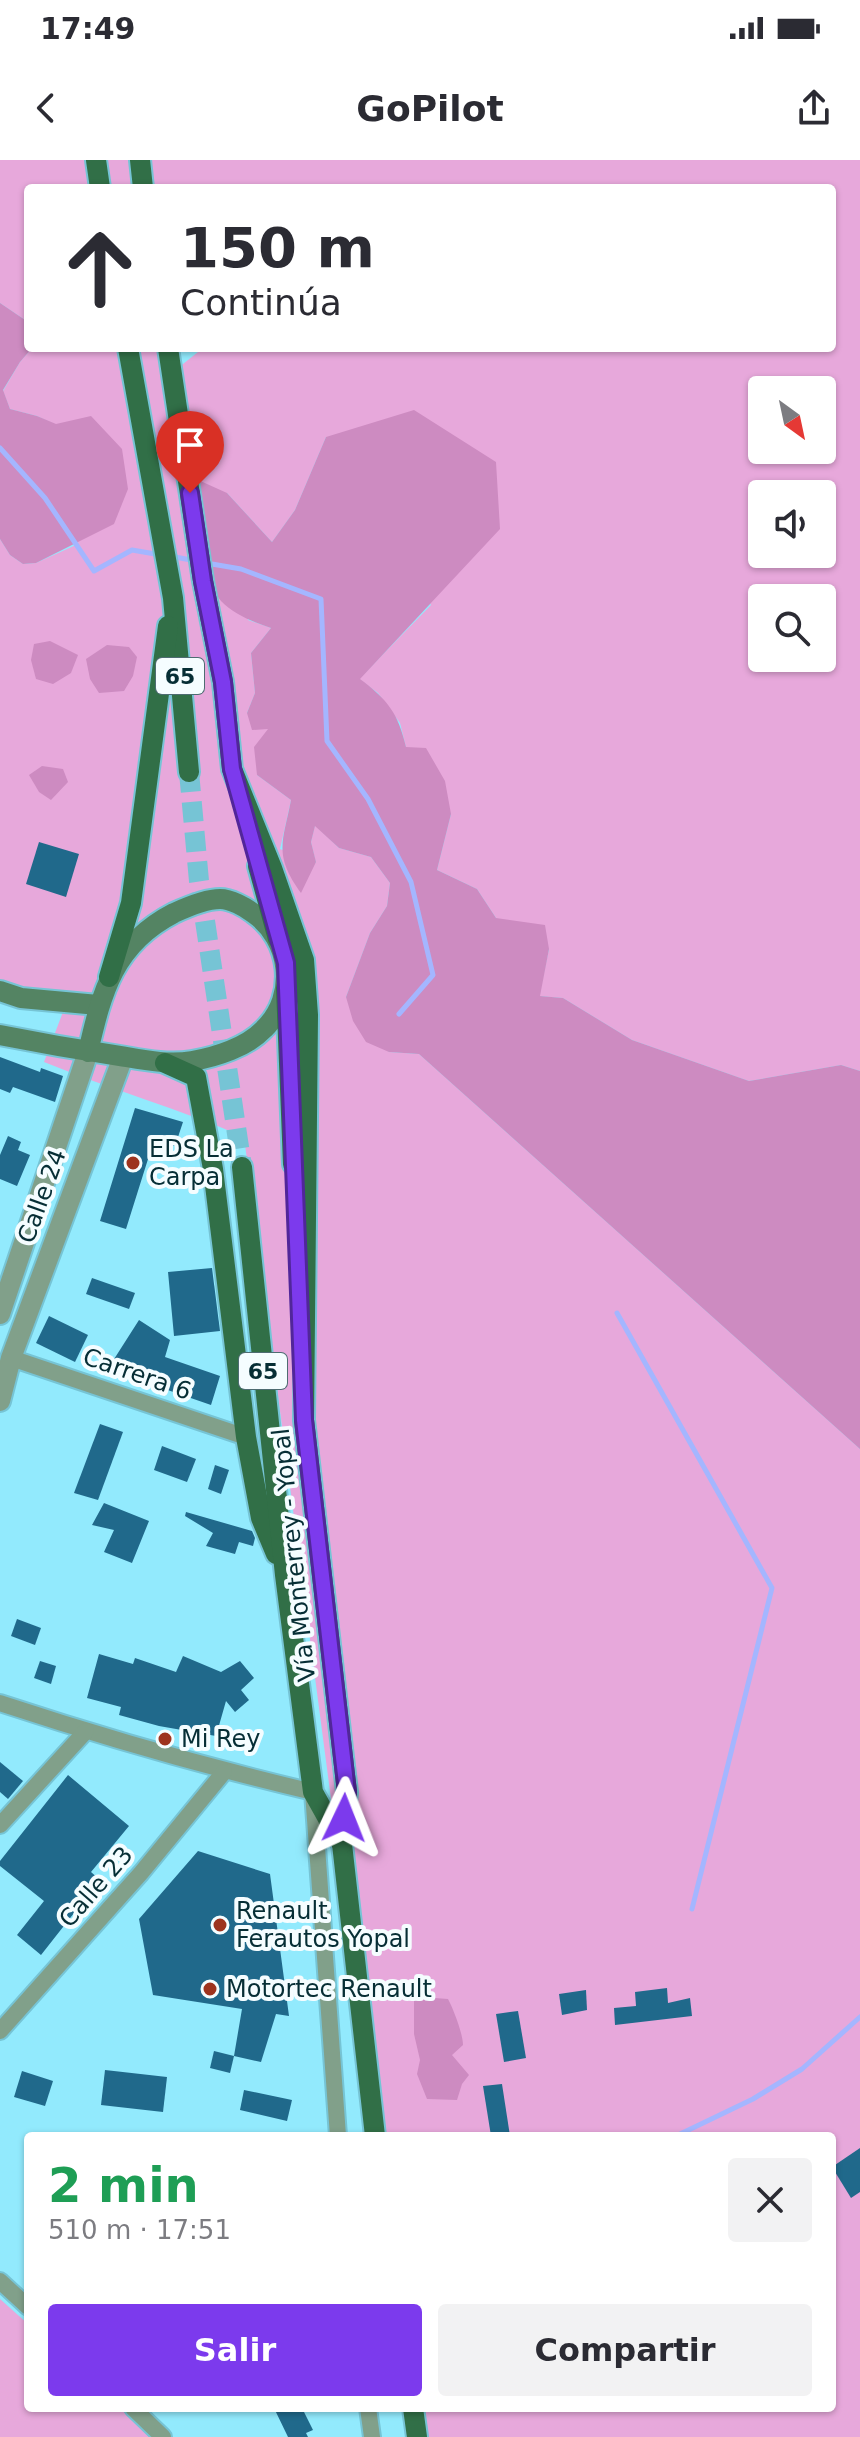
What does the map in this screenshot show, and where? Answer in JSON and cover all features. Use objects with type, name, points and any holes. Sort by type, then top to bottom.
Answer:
[{"type":"main road","points":[[96,160],[99,184]]},
{"type":"main road","points":[[140,160],[143,184]]},
{"type":"main road","name":"65","points":[[129,352],[171,590],[189,772]]},
{"type":"main road","name":"Vía Monterrey - Yopal","points":[[169,352],[203,581],[223,682],[232,769],[272,868],[304,960],[308,1015],[304,1420],[347,1792],[342,1844]]},
{"type":"main road","points":[[88,1052],[98,1005],[131,903],[171,590]]},
{"type":"main road","points":[[232,769],[286,963],[304,1420]]},
{"type":"main road","points":[[109,977],[128,947],[155,923],[186,907],[221,899],[244,906],[264,920],[278,939]]},
{"type":"main road","points":[[0,1035],[165,1063],[191,1061],[241,1045],[264,1030],[278,1011],[286,988]]},
{"type":"main road","points":[[0,991],[21,998],[98,1005]]},
{"type":"main road","points":[[165,1063],[196,1077],[213,1169],[246,1437],[261,1518],[285,1575]]},
{"type":"main road","name":"Vía Monterrey - Yopal","points":[[242,1167],[285,1575],[313,1792],[342,1844]]},
{"type":"main road","name":"65","points":[[342,1844],[375,2132]]},
{"type":"main road","points":[[414,2412],[417,2437]]},
{"type":"street","name":"Calle 24","points":[[0,1314],[88,1052]]},
{"type":"street","name":"Calle 24","points":[[0,1401],[11,1358],[123,1057]]},
{"type":"street","name":"Carrera 6","points":[[11,1358],[246,1437]]},
{"type":"street","points":[[0,1703],[224,1772],[313,1792],[338,2132]]},
{"type":"street","points":[[0,1825],[86,1731]]},
{"type":"street","name":"Calle 23","points":[[0,2031],[141,1873],[224,1772]]},
{"type":"street","points":[[0,2281],[24,2303]]},
{"type":"street","points":[[137,2412],[163,2437]]},
{"type":"street","points":[[369,2412],[372,2437]]},
{"type":"shaded area","points":[[0,160],[860,160],[860,1071],[841,1065],[749,1081],[632,1040],[563,998],[539,996],[549,949],[496,918],[477,889],[437,870],[451,814],[406,747],[400,723],[378,693],[359,679],[431,605],[326,437],[295,510],[272,542],[227,493],[248,620],[271,628],[251,653],[255,693],[247,713],[269,728],[257,775],[291,800],[280,849],[316,863],[311,842],[315,825],[339,848],[371,857],[390,883],[387,906],[370,933],[346,997],[389,1052],[419,1054],[860,1449],[860,2437],[409,2437],[406,2412],[836,2412],[836,2132],[369,2132],[331,1799],[244,1137],[44,1062],[69,996],[21,991],[0,984],[0,539],[10,555],[23,564],[36,563],[78,544],[56,425],[10,409],[3,391],[29,352],[175,352],[178,368],[198,352],[836,352],[836,184],[24,184],[24,319],[0,303]]},
{"type":"shaded area","points":[[0,303],[24,319],[24,352],[29,352],[3,390],[10,409],[56,424],[91,416],[122,449],[128,489],[114,524],[36,563],[23,564],[10,555],[0,539]]},
{"type":"shaded area","points":[[414,410],[496,462],[500,529],[360,679],[390,708],[406,747],[426,748],[445,781],[451,814],[437,870],[477,889],[496,918],[545,925],[549,949],[540,996],[563,998],[632,1040],[749,1081],[841,1065],[860,1071],[860,1449],[419,1054],[389,1052],[366,1042],[353,1021],[346,997],[370,933],[387,906],[390,883],[371,857],[339,848],[315,826],[311,842],[316,862],[301,893],[286,868],[282,848],[291,800],[257,775],[254,747],[268,729],[252,730],[247,713],[255,693],[251,653],[271,628],[232,610],[215,591],[207,561],[196,479],[227,493],[272,542],[295,510],[326,437]]},
{"type":"shaded area","points":[[50,641],[78,655],[71,673],[53,684],[36,679],[31,660],[34,644]]},
{"type":"shaded area","points":[[107,645],[129,647],[137,657],[133,676],[124,691],[99,693],[90,679],[86,659]]},
{"type":"shaded area","points":[[42,766],[63,769],[68,782],[51,800],[39,792],[29,775]]},
{"type":"shaded area","points":[[417,1994],[448,1999],[455,2015],[463,2045],[452,2055],[469,2075],[462,2084],[457,2100],[427,2099],[417,2074],[420,2060],[414,2034],[414,2001]]},
{"type":"shaded area","points":[[0,2299],[24,2320],[24,2412],[124,2412],[151,2437],[0,2437]]},
{"type":"building","points":[[39,842],[79,854],[66,897],[26,884]]},
{"type":"building","points":[[0,1057],[40,1072],[41,1068],[63,1076],[55,1102],[13,1087],[10,1093],[0,1089]]},
{"type":"building","name":"EDS La Carpa","points":[[135,1108],[183,1122],[175,1146],[154,1140],[126,1229],[100,1221]]},
{"type":"building","points":[[8,1136],[21,1142],[18,1150],[30,1155],[17,1186],[0,1179],[0,1155]]},
{"type":"building","points":[[212,1268],[220,1331],[174,1336],[168,1272]]},
{"type":"building","points":[[92,1278],[135,1293],[129,1309],[86,1294]]},
{"type":"building","points":[[49,1316],[88,1335],[75,1362],[36,1343]]},
{"type":"building","points":[[139,1320],[170,1340],[165,1357],[220,1376],[211,1405],[156,1386],[160,1374],[128,1365],[122,1375],[109,1367]]},
{"type":"building","points":[[100,1424],[123,1432],[98,1500],[74,1493]]},
{"type":"building","points":[[162,1446],[196,1459],[187,1482],[154,1470]]},
{"type":"building","points":[[215,1465],[229,1470],[221,1494],[208,1489]]},
{"type":"building","points":[[104,1503],[149,1521],[132,1563],[104,1552],[114,1530],[92,1525]]},
{"type":"building","points":[[186,1512],[252,1531],[255,1538],[253,1546],[239,1542],[235,1554],[206,1546],[213,1533],[185,1516]]},
{"type":"building","points":[[17,1619],[41,1628],[35,1645],[11,1636]]},
{"type":"building","points":[[99,1654],[133,1664],[135,1658],[176,1672],[183,1656],[221,1672],[240,1661],[254,1678],[241,1690],[249,1700],[235,1712],[226,1701],[216,1736],[119,1715],[121,1707],[87,1698]]},
{"type":"building","points":[[40,1661],[56,1666],[51,1684],[34,1678]]},
{"type":"building","points":[[0,1762],[23,1781],[8,1799],[0,1792]]},
{"type":"building","points":[[68,1775],[129,1826],[91,1872],[100,1880],[41,1955],[17,1935],[44,1901],[0,1866],[0,1861]]},
{"type":"building","points":[[198,1851],[270,1874],[289,2016],[276,2014],[261,2062],[234,2056],[242,2009],[153,1995],[139,1919]]},
{"type":"building","points":[[667,1988],[668,2003],[690,1998],[692,2016],[615,2025],[614,2008],[636,2006],[635,1992]]},
{"type":"building","points":[[586,1990],[587,2010],[562,2015],[559,1994]]},
{"type":"building","points":[[518,2011],[526,2058],[504,2062],[496,2014]]},
{"type":"building","points":[[214,2051],[234,2056],[230,2073],[210,2068]]},
{"type":"building","points":[[105,2070],[167,2077],[163,2112],[101,2105]]},
{"type":"building","points":[[22,2071],[53,2081],[45,2106],[14,2097]]},
{"type":"building","points":[[502,2084],[509,2132],[490,2132],[483,2086]]},
{"type":"building","points":[[244,2090],[292,2100],[287,2121],[240,2110]]},
{"type":"building","points":[[860,2148],[860,2192],[851,2198],[836,2174],[836,2164]]},
{"type":"building","points":[[276,2412],[304,2412],[313,2430],[306,2433],[308,2437],[288,2437]]},
{"type":"waterway","points":[[0,448],[45,498],[94,571],[132,550],[161,555]]},
{"type":"waterway","points":[[170,556],[196,561]]},
{"type":"waterway","points":[[206,563],[241,569],[321,599],[327,741],[368,799],[411,882],[433,975],[399,1014]]},
{"type":"waterway","points":[[617,1313],[772,1588],[692,1909]]},
{"type":"waterway","points":[[684,2132],[753,2099],[802,2069],[860,2017]]},
{"type":"tunnel","points":[[189,772],[199,881],[242,1167]]},
{"type":"place","name":"EDS La Carpa","points":[[133,1163]]},
{"type":"place","name":"Mi Rey","points":[[165,1739]]},
{"type":"place","name":"Renault Ferautos Yopal","points":[[220,1925]]},
{"type":"place","name":"Motortec Renault","points":[[210,1989]]},
{"type":"route","points":[[190,493],[223,682],[232,769],[286,963],[304,1420],[347,1792],[344,1818]]}]
